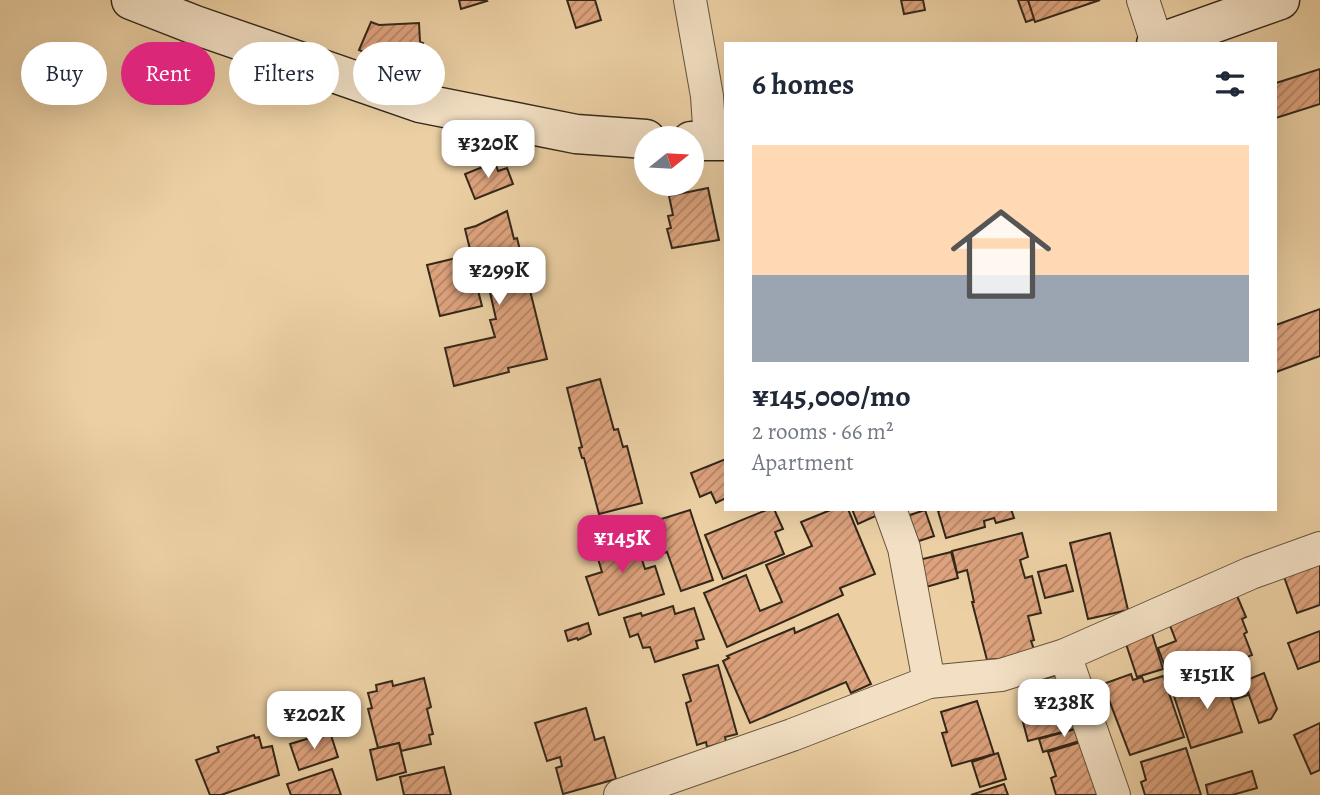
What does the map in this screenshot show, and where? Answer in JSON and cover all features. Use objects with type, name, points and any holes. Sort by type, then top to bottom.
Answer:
[{"type":"main road","points":[[131,0],[420,103],[576,134],[634,138]]},
{"type":"main road","points":[[1162,42],[1280,0]]},
{"type":"street","points":[[690,0],[707,96],[709,141]]},
{"type":"street","points":[[1143,0],[1155,42]]},
{"type":"street","points":[[891,511],[904,548],[929,682]]},
{"type":"street","points":[[620,795],[793,734],[929,682],[1001,675],[1065,655],[1251,573],[1320,548]]},
{"type":"street","points":[[1065,655],[1114,795]]},
{"type":"building","points":[[459,0],[486,0],[487,1],[461,9]]},
{"type":"building","points":[[567,0],[595,0],[601,20],[576,28]]},
{"type":"building","points":[[901,0],[923,0],[925,10],[904,14]]},
{"type":"building","points":[[1018,0],[1028,0],[1035,19],[1026,22]]},
{"type":"building","points":[[1028,0],[1100,0],[1035,22]]},
{"type":"building","points":[[371,22],[379,25],[419,23],[420,42],[362,42]]},
{"type":"building","points":[[1320,69],[1320,104],[1277,118],[1277,83]]},
{"type":"building","points":[[495,162],[498,171],[507,168],[513,184],[475,199],[465,174]]},
{"type":"building","points":[[708,188],[719,240],[672,248],[667,229],[671,228],[668,216],[673,215],[669,196],[704,196],[704,189]]},
{"type":"building","points":[[507,211],[514,239],[517,238],[547,359],[508,368],[509,372],[454,386],[445,348],[495,337],[490,320],[496,319],[489,288],[480,290],[465,229]]},
{"type":"building","points":[[469,255],[482,306],[440,316],[427,265]]},
{"type":"building","points":[[1320,309],[1320,356],[1277,372],[1277,325]]},
{"type":"building","points":[[600,379],[614,430],[618,429],[623,447],[627,446],[642,503],[599,514],[579,448],[582,447],[567,388]]},
{"type":"building","points":[[724,460],[724,499],[716,503],[711,492],[700,497],[691,473]]},
{"type":"building","points":[[690,510],[713,580],[681,591],[667,552],[655,556],[650,542],[639,546],[633,528]]},
{"type":"building","points":[[764,511],[775,511],[783,529],[775,532],[784,554],[723,579],[705,535]]},
{"type":"building","points":[[828,511],[849,511],[875,574],[840,588],[843,595],[727,647],[704,593],[746,575],[760,611],[782,602],[766,565],[812,546],[801,522]]},
{"type":"building","points":[[853,511],[879,511],[880,514],[858,524]]},
{"type":"building","points":[[925,511],[934,536],[916,542],[907,516]]},
{"type":"building","points":[[938,511],[1012,511],[1014,518],[996,523],[994,518],[984,521],[985,527],[946,538]]},
{"type":"building","points":[[632,529],[645,569],[655,566],[664,594],[599,615],[586,577],[602,572],[593,542]]},
{"type":"building","points":[[1022,533],[1028,557],[1020,560],[1025,578],[1032,576],[1041,613],[1028,616],[1035,652],[997,661],[987,660],[967,570],[957,573],[952,551]]},
{"type":"building","points":[[1110,533],[1128,610],[1088,619],[1070,543]]},
{"type":"building","points":[[951,552],[958,578],[926,587],[919,560]]},
{"type":"building","points":[[1320,562],[1320,605],[1297,613],[1283,574]]},
{"type":"building","points":[[1066,565],[1073,591],[1045,598],[1038,572]]},
{"type":"building","points":[[1235,591],[1246,617],[1242,619],[1247,632],[1244,634],[1252,655],[1173,688],[1158,648],[1176,641],[1167,618]]},
{"type":"building","points":[[673,606],[675,614],[694,608],[704,639],[696,641],[698,648],[655,662],[650,647],[643,648],[638,634],[630,637],[624,618],[641,613],[642,616]]},
{"type":"building","points":[[838,614],[871,684],[851,693],[846,682],[750,723],[723,661],[729,658],[727,656],[794,628],[795,633]]},
{"type":"building","points":[[588,623],[591,634],[568,641],[565,631]]},
{"type":"building","points":[[1151,630],[1163,669],[1137,677],[1124,638]]},
{"type":"building","points":[[1320,631],[1320,661],[1298,669],[1288,643]]},
{"type":"building","points":[[718,665],[737,734],[725,737],[726,742],[707,747],[706,742],[697,745],[686,703],[691,701],[683,675]]},
{"type":"building","points":[[1073,670],[1089,725],[1028,741],[1020,711],[1034,707],[1027,684]]},
{"type":"building","points":[[1223,673],[1242,732],[1191,748],[1172,690]]},
{"type":"building","points":[[1264,673],[1277,709],[1271,719],[1259,723],[1244,681]]},
{"type":"building","points":[[1131,674],[1133,680],[1142,677],[1144,682],[1163,676],[1184,737],[1130,755],[1103,684]]},
{"type":"building","points":[[424,678],[431,707],[427,709],[433,734],[429,735],[431,744],[401,751],[399,743],[378,748],[368,709],[372,708],[368,693],[377,691],[376,685],[392,681],[393,686]]},
{"type":"building","points":[[1243,679],[1248,695],[1232,700],[1227,684]]},
{"type":"building","points":[[977,701],[994,754],[952,766],[942,733],[947,732],[941,712]]},
{"type":"building","points":[[586,708],[595,740],[604,737],[616,779],[563,794],[556,768],[562,766],[560,757],[547,761],[535,723]]},
{"type":"building","points":[[1320,723],[1320,770],[1311,774],[1294,735]]},
{"type":"building","points":[[1087,726],[1090,738],[1043,752],[1039,739]]},
{"type":"building","points":[[330,732],[338,757],[299,770],[290,744]]},
{"type":"building","points":[[254,735],[255,738],[259,737],[262,748],[272,746],[279,775],[221,795],[210,795],[196,760],[219,752],[217,747]]},
{"type":"building","points":[[1094,738],[1112,795],[1056,795],[1051,778],[1056,776],[1048,752]]},
{"type":"building","points":[[399,743],[406,772],[377,780],[370,750]]},
{"type":"building","points":[[1186,748],[1201,795],[1145,795],[1141,782],[1146,780],[1141,762]]},
{"type":"building","points":[[998,753],[1006,779],[980,787],[972,762]]},
{"type":"building","points":[[444,767],[451,795],[404,795],[400,777]]},
{"type":"building","points":[[332,769],[341,795],[291,795],[287,784]]},
{"type":"building","points":[[1252,771],[1257,788],[1232,795],[1208,795],[1206,785]]},
{"type":"building","points":[[1004,784],[1008,795],[971,795]]}]
